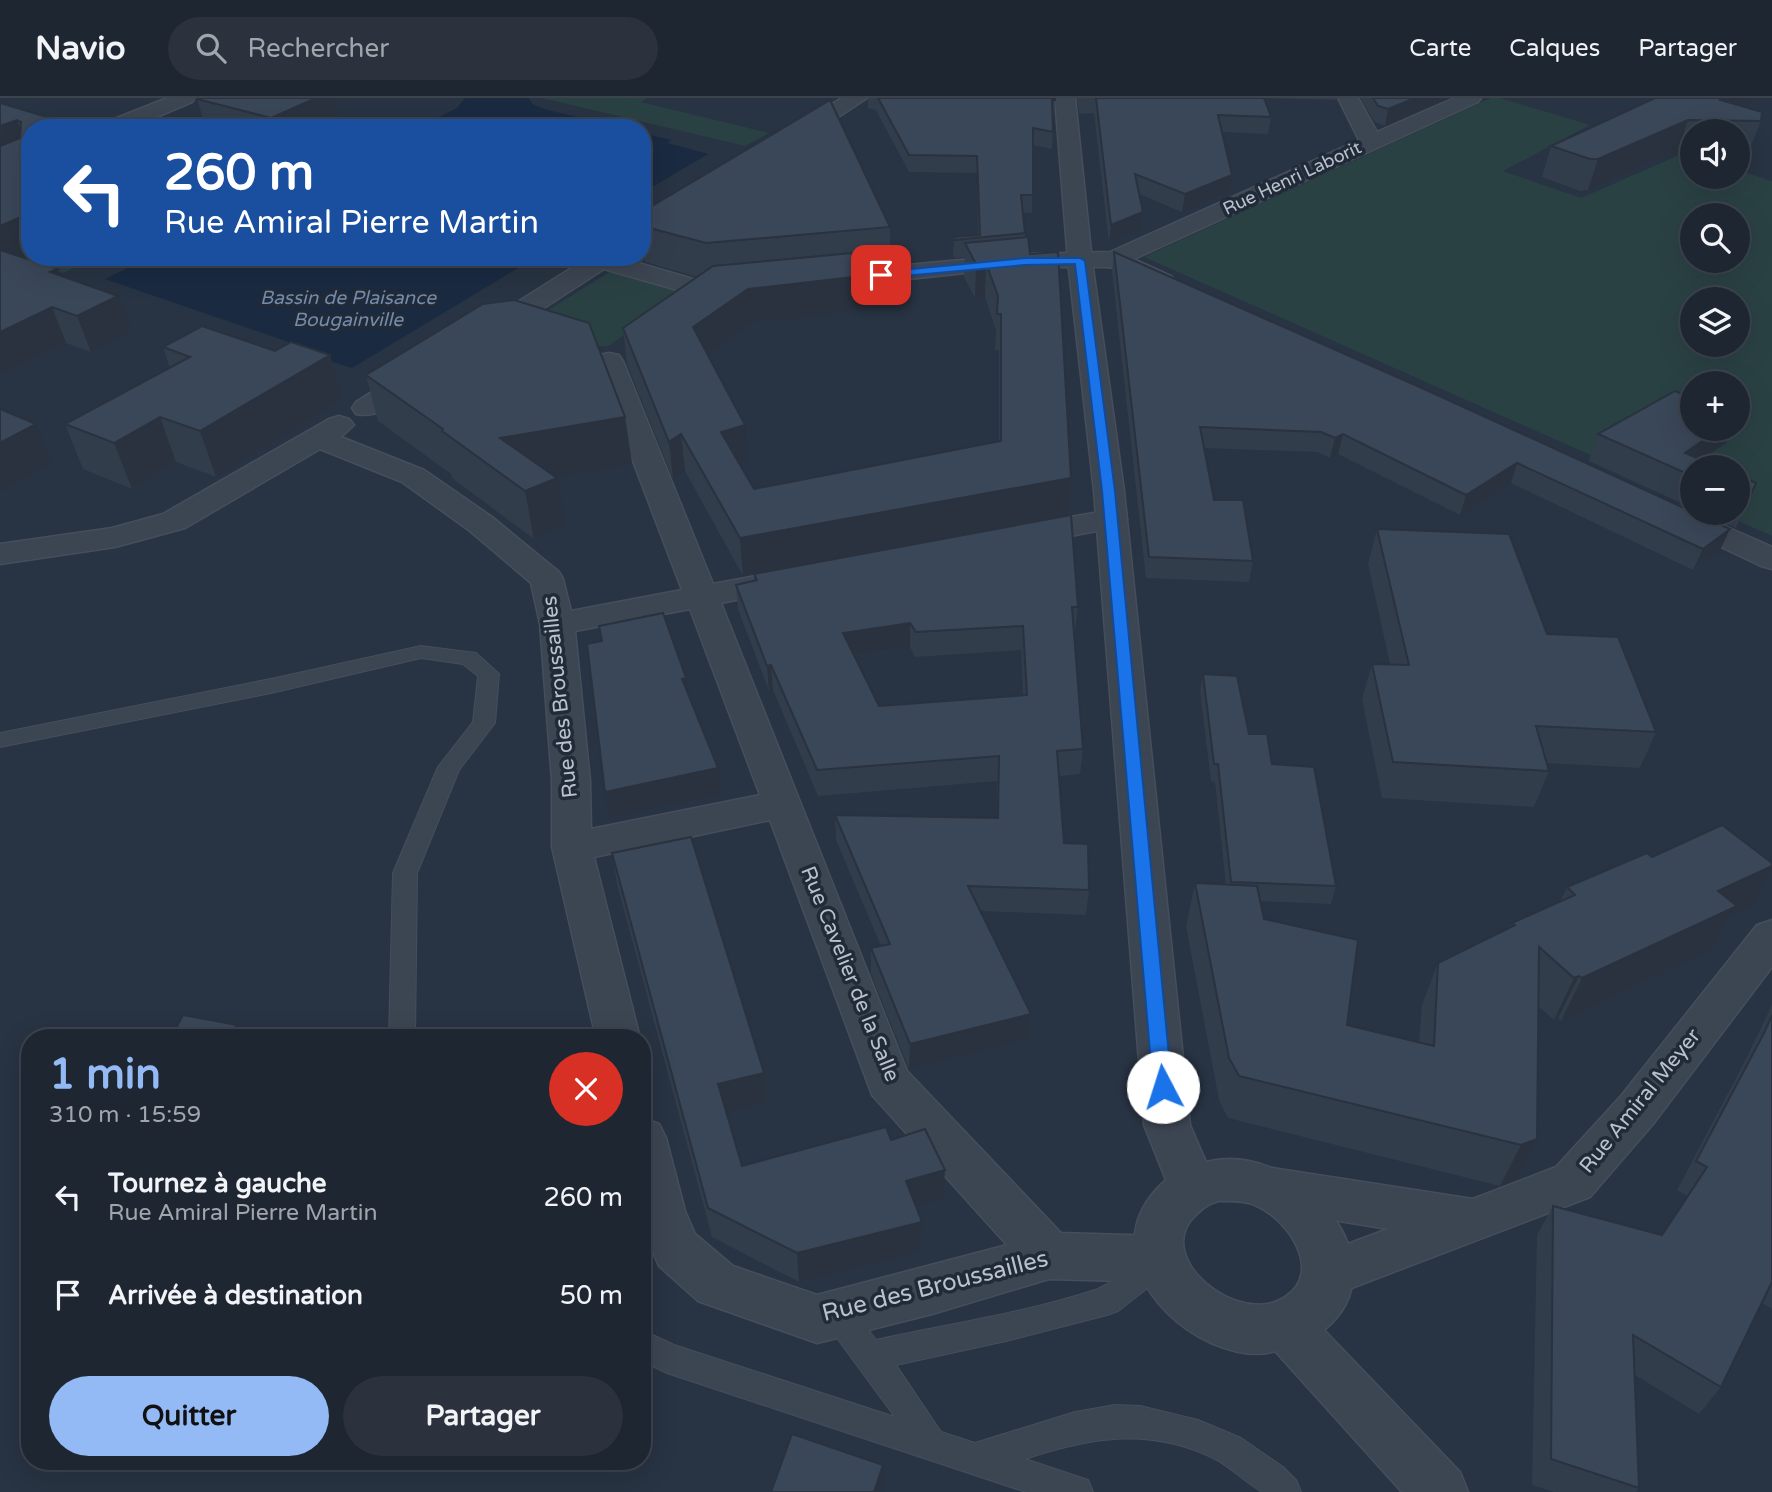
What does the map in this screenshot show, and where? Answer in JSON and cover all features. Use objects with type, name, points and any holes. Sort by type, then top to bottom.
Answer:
[{"type":"street","points":[[776,148],[856,98]]},
{"type":"street","points":[[1065,98],[1080,261],[1111,519],[1167,1125],[1194,1187]]},
{"type":"street","points":[[1348,98],[1371,142]]},
{"type":"street","name":"Rue Henri Laborit","points":[[1114,259],[1471,98]]},
{"type":"street","points":[[133,119],[177,100]]},
{"type":"street","points":[[788,284],[1025,261],[1114,259],[1189,293]]},
{"type":"street","points":[[366,408],[593,266]]},
{"type":"street","points":[[627,266],[708,291],[735,289]]},
{"type":"street","points":[[660,324],[708,291]]},
{"type":"street","points":[[498,326],[535,337]]},
{"type":"street","name":"Rue Cavelier de la Salle","points":[[607,353],[888,1082],[1049,1256]]},
{"type":"street","name":"Rue des Broussailles","points":[[0,554],[115,537],[174,521],[328,432],[413,476],[481,524],[547,579],[557,624],[571,780],[572,847],[616,1029]]},
{"type":"street","points":[[1649,502],[1772,559]]},
{"type":"street","points":[[990,542],[1111,519]]},
{"type":"street","points":[[557,624],[815,575]]},
{"type":"street","points":[[572,847],[783,804]]},
{"type":"street","name":"Rue Amiral Meyer","points":[[1328,1274],[1573,1182],[1637,1110],[1772,936]]},
{"type":"street","name":"Rue des Broussailles","points":[[651,1175],[660,1212],[677,1250],[716,1284],[817,1318],[932,1290],[1049,1256],[1160,1259]]},
{"type":"street","points":[[1272,1189],[1296,1205],[1315,1226],[1326,1251],[1328,1274],[1321,1296],[1307,1314],[1286,1326],[1264,1331],[1240,1329],[1217,1322],[1191,1306],[1171,1284],[1160,1259],[1158,1237],[1164,1216],[1176,1200],[1194,1187],[1218,1180],[1245,1181],[1272,1189],[1474,1221]]},
{"type":"street","points":[[1286,1326],[1440,1492]]},
{"type":"lane","points":[[0,740],[271,686],[421,652],[469,658],[489,674],[484,723],[449,767],[405,873],[402,1029]]},
{"type":"lane","points":[[869,1356],[1107,1301],[1160,1259]]},
{"type":"lane","points":[[837,1313],[900,1395],[930,1444]]},
{"type":"lane","points":[[651,1350],[667,1358],[1076,1492]]},
{"type":"lane","points":[[976,1459],[1083,1427],[1131,1420],[1195,1434],[1240,1453],[1266,1472],[1284,1492]]},
{"type":"green space","points":[[542,98],[647,98],[641,102],[769,133],[745,146],[651,124],[651,119],[631,119]]},
{"type":"green space","points":[[1491,98],[1500,98],[1590,125],[1503,171],[1581,198],[1680,155],[1680,189],[1750,189],[1750,174],[1772,181],[1772,536],[1747,525],[1750,525],[1750,455],[1680,455],[1680,495],[1144,257]]},
{"type":"green space","points":[[45,266],[78,266],[63,273]]},
{"type":"green space","points":[[611,271],[680,291],[680,297],[608,346],[594,346],[526,324]]},
{"type":"water","points":[[465,98],[529,98],[532,104],[544,109],[585,119],[435,119],[457,108]]},
{"type":"water","points":[[651,135],[671,140],[667,143],[708,154],[651,188]]},
{"type":"water","name":"Bassin de Plaisance Bougainville","points":[[132,266],[521,266],[352,368],[321,358],[324,354],[105,279]]},
{"type":"building","points":[[316,98],[271,118],[197,99]]},
{"type":"building","points":[[878,98],[1055,98],[1052,100],[1053,132],[1033,128],[1033,195],[1021,195],[1025,233],[955,240],[954,237],[980,235],[977,156],[909,155]]},
{"type":"building","points":[[1096,98],[1264,98],[1271,117],[1218,115],[1232,175],[1185,194],[1135,174],[1143,212],[1111,225]]},
{"type":"building","points":[[1373,98],[1415,98],[1388,109],[1378,106]]},
{"type":"building","points":[[1655,98],[1723,98],[1720,100],[1762,112],[1761,121],[1680,119],[1680,123],[1598,159],[1590,159],[1551,146]]},
{"type":"building","points":[[830,100],[890,227],[706,243],[651,228],[651,207]]},
{"type":"building","points":[[0,103],[54,119],[21,119],[21,122],[17,120],[0,126]]},
{"type":"building","points":[[21,122],[21,217],[0,226],[0,146],[20,138]]},
{"type":"building","points":[[1028,237],[1030,254],[1058,252],[1071,478],[740,538],[681,434],[669,442],[623,328],[713,266],[852,253],[862,276],[748,289],[693,327],[745,425],[721,432],[754,489],[1001,441],[1001,314],[997,314],[998,296],[986,263],[976,264],[965,243]]},
{"type":"building","points":[[0,250],[21,257],[21,266],[49,266],[58,269],[50,272],[118,296],[77,316],[52,307],[0,332]]},
{"type":"building","points":[[1114,252],[1680,506],[1680,525],[1721,525],[1730,529],[1703,549],[1517,463],[1466,495],[1343,434],[1335,438],[1321,432],[1200,427],[1214,500],[1243,500],[1253,561],[1149,557]]},
{"type":"building","points":[[514,300],[589,323],[625,417],[500,438],[557,478],[525,491],[366,375],[483,304]]},
{"type":"building","points":[[202,326],[275,351],[291,342],[330,355],[200,431],[160,417],[114,443],[65,424],[190,357],[163,347]]},
{"type":"building","points":[[1675,391],[1680,393],[1680,441],[1702,441],[1685,453],[1690,455],[1680,455],[1680,471],[1598,434]]},
{"type":"building","points":[[0,409],[36,424],[0,443]]},
{"type":"building","points":[[1750,480],[1756,483],[1750,496]]},
{"type":"building","points":[[1071,515],[1078,607],[1072,607],[1083,749],[1057,751],[1064,843],[1088,844],[1089,890],[968,886],[1031,1014],[910,1044],[871,948],[890,944],[835,815],[998,818],[999,756],[817,770],[771,665],[767,666],[736,585],[757,580],[754,574]],"holes":[[[910,623],[916,632],[1023,626],[1027,695],[879,706],[843,633]]]},
{"type":"building","points":[[1377,529],[1509,534],[1547,634],[1618,637],[1656,732],[1536,726],[1549,771],[1393,762],[1372,664],[1409,665]]},
{"type":"building","points":[[663,613],[686,678],[682,679],[718,768],[605,792],[587,644],[602,641],[599,626]]},
{"type":"building","points":[[1203,674],[1237,676],[1249,734],[1267,734],[1272,764],[1314,767],[1336,886],[1231,882],[1218,764],[1214,764]]},
{"type":"building","points":[[1722,825],[1772,863],[1772,866],[1718,891],[1737,906],[1582,978],[1574,978],[1539,947],[1537,1139],[1521,1145],[1239,1076],[1229,1058],[1195,883],[1257,886],[1264,919],[1358,940],[1347,1025],[1434,1046],[1438,963],[1515,925],[1512,923],[1575,895],[1567,887],[1647,853],[1652,857]]},
{"type":"building","points":[[691,837],[764,1073],[718,1084],[742,1166],[886,1127],[891,1140],[925,1129],[945,1170],[906,1181],[922,1222],[797,1253],[708,1208],[612,853]]},
{"type":"building","points":[[183,1015],[237,1025],[234,1029],[176,1029]]},
{"type":"building","points":[[1772,1015],[1772,1282],[1721,1387],[1633,1335],[1639,1488],[1551,1459],[1553,1206],[1662,1235],[1707,1167],[1696,1161]]},
{"type":"building","points":[[792,1434],[883,1465],[874,1492],[771,1492]]},
{"type":"route","points":[[881,275],[1025,261],[1080,261],[1109,491],[1163,1087]]}]
